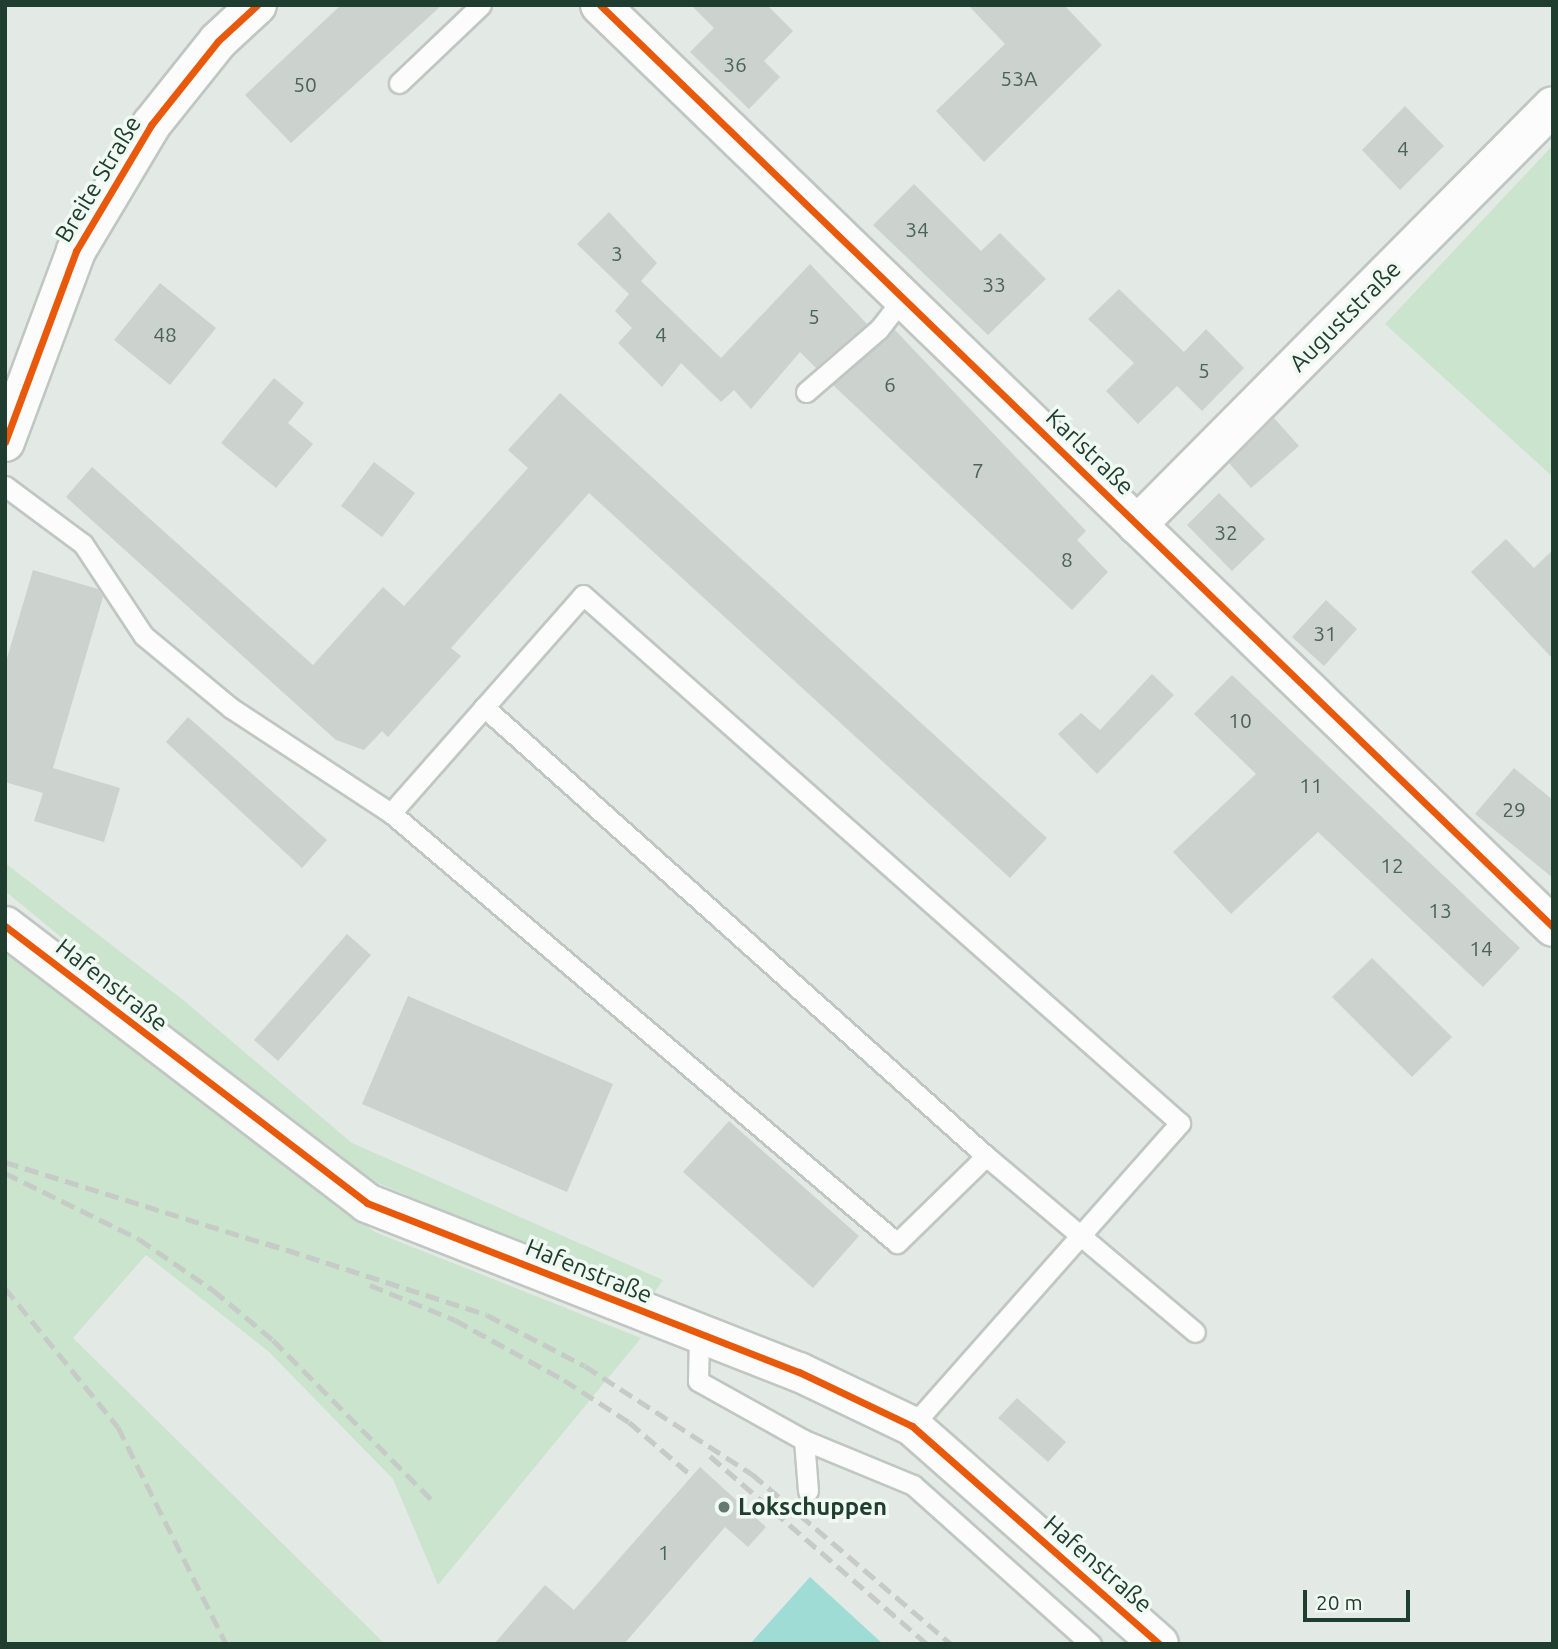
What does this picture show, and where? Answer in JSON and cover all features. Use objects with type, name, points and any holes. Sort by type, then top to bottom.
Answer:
[{"type":"street","name":"Breite Straße","points":[[5,442],[76,251],[151,125],[218,41],[257,5]]},
{"type":"street","name":"Karlstraße","points":[[600,5],[1553,927]]},
{"type":"street","name":"Auguststraße","points":[[1137,525],[1553,106]]},
{"type":"street","name":"Hafenstraße","points":[[5,926],[367,1203],[799,1372],[912,1426],[1159,1644]]},
{"type":"lane","points":[[399,83],[481,5]]},
{"type":"lane","points":[[806,392],[879,329],[903,298]]},
{"type":"lane","points":[[5,486],[83,544],[144,636],[231,708],[391,813],[897,1244],[986,1156]]},
{"type":"lane","points":[[391,813],[583,595],[1180,1123],[912,1426]]},
{"type":"lane","points":[[484,707],[986,1156],[1195,1332]]},
{"type":"lane","points":[[699,1335],[698,1381],[804,1440],[913,1485],[1091,1644]]},
{"type":"lane","points":[[804,1440],[808,1491]]},
{"type":"green space","points":[[1553,145],[1553,477],[1385,324]]},
{"type":"green space","points":[[5,863],[182,999],[352,1143],[663,1280],[651,1297],[342,1168],[5,891]]},
{"type":"green space","points":[[5,946],[375,1232],[641,1338],[438,1585],[393,1479],[268,1351],[146,1255],[73,1338],[385,1644],[5,1644]]},
{"type":"water","points":[[810,1577],[883,1644],[750,1644]]},
{"type":"building","points":[[341,5],[442,5],[291,143],[245,95]]},
{"type":"building","points":[[691,5],[767,5],[793,31],[764,61],[780,77],[749,109],[690,52],[714,28]]},
{"type":"building","points":[[968,5],[1064,5],[1102,45],[984,162],[936,111],[1005,44]]},
{"type":"building","points":[[1405,106],[1444,146],[1400,190],[1362,150]]},
{"type":"building","points":[[914,184],[981,251],[1000,233],[1046,279],[988,335],[873,225]]},
{"type":"building","points":[[609,212],[657,263],[641,281],[721,358],[810,264],[867,324],[816,368],[800,352],[751,409],[734,390],[721,402],[681,363],[662,387],[618,343],[632,328],[615,311],[629,294],[577,244]]},
{"type":"building","points":[[160,283],[216,328],[170,385],[114,340]]},
{"type":"building","points":[[1119,289],[1184,352],[1206,329],[1244,368],[1202,411],[1177,386],[1138,424],[1106,391],[1134,363],[1088,319]]},
{"type":"building","points":[[894,329],[1086,531],[1077,540],[1108,572],[1072,610],[833,385]]},
{"type":"building","points":[[274,378],[304,403],[288,423],[313,444],[276,488],[221,443]]},
{"type":"building","points":[[560,393],[1047,838],[1010,878],[589,493],[451,648],[461,656],[388,737],[382,731],[364,750],[336,740],[66,497],[92,467],[313,665],[383,587],[404,606],[528,468],[508,450]]},
{"type":"building","points":[[1274,418],[1299,446],[1251,488],[1229,463]]},
{"type":"building","points":[[374,462],[415,493],[382,537],[341,506]]},
{"type":"building","points":[[1219,493],[1265,539],[1232,571],[1187,525]]},
{"type":"building","points":[[1506,539],[1534,568],[1553,550],[1553,659],[1471,572]]},
{"type":"building","points":[[33,570],[98,589],[103,597],[53,768],[120,788],[104,842],[34,821],[43,793],[5,782],[5,665]]},
{"type":"building","points":[[1326,600],[1357,629],[1324,666],[1292,637]]},
{"type":"building","points":[[1152,674],[1174,695],[1097,774],[1058,734],[1081,713],[1100,730]]},
{"type":"building","points":[[1232,675],[1520,948],[1483,987],[1318,832],[1231,914],[1173,852],[1256,774],[1194,714]]},
{"type":"building","points":[[188,717],[327,840],[302,868],[166,742]]},
{"type":"building","points":[[1514,768],[1553,800],[1553,878],[1475,814]]},
{"type":"building","points":[[347,934],[371,955],[278,1061],[254,1040]]},
{"type":"building","points":[[1372,958],[1452,1037],[1412,1077],[1332,997]]},
{"type":"building","points":[[408,996],[613,1084],[567,1192],[362,1104]]},
{"type":"building","points":[[729,1121],[859,1236],[813,1288],[683,1172]]},
{"type":"building","points":[[1017,1398],[1066,1442],[1048,1462],[998,1418]]},
{"type":"building","points":[[700,1467],[766,1527],[748,1547],[725,1527],[624,1644],[494,1644],[545,1585],[574,1610]]},
{"type":"railway","points":[[5,1162],[276,1247]]},
{"type":"railway","points":[[5,1173],[139,1239],[213,1290],[273,1340],[432,1500]]},
{"type":"railway","points":[[266,1243],[487,1315],[585,1366],[752,1474],[951,1644]]},
{"type":"railway","points":[[370,1285],[455,1320],[564,1380],[629,1422],[692,1476]]},
{"type":"railway","points":[[5,1288],[118,1427],[226,1644]]},
{"type":"railway","points":[[710,1456],[927,1644]]},
{"type":"cycle path","points":[[5,442],[76,251],[151,125],[218,41],[257,5]]},
{"type":"cycle path","points":[[600,5],[1553,927]]},
{"type":"cycle path","points":[[5,926],[367,1203],[799,1372],[912,1426],[1159,1644]]},
{"type":"place","name":"Lokschuppen","points":[[724,1507]]}]
